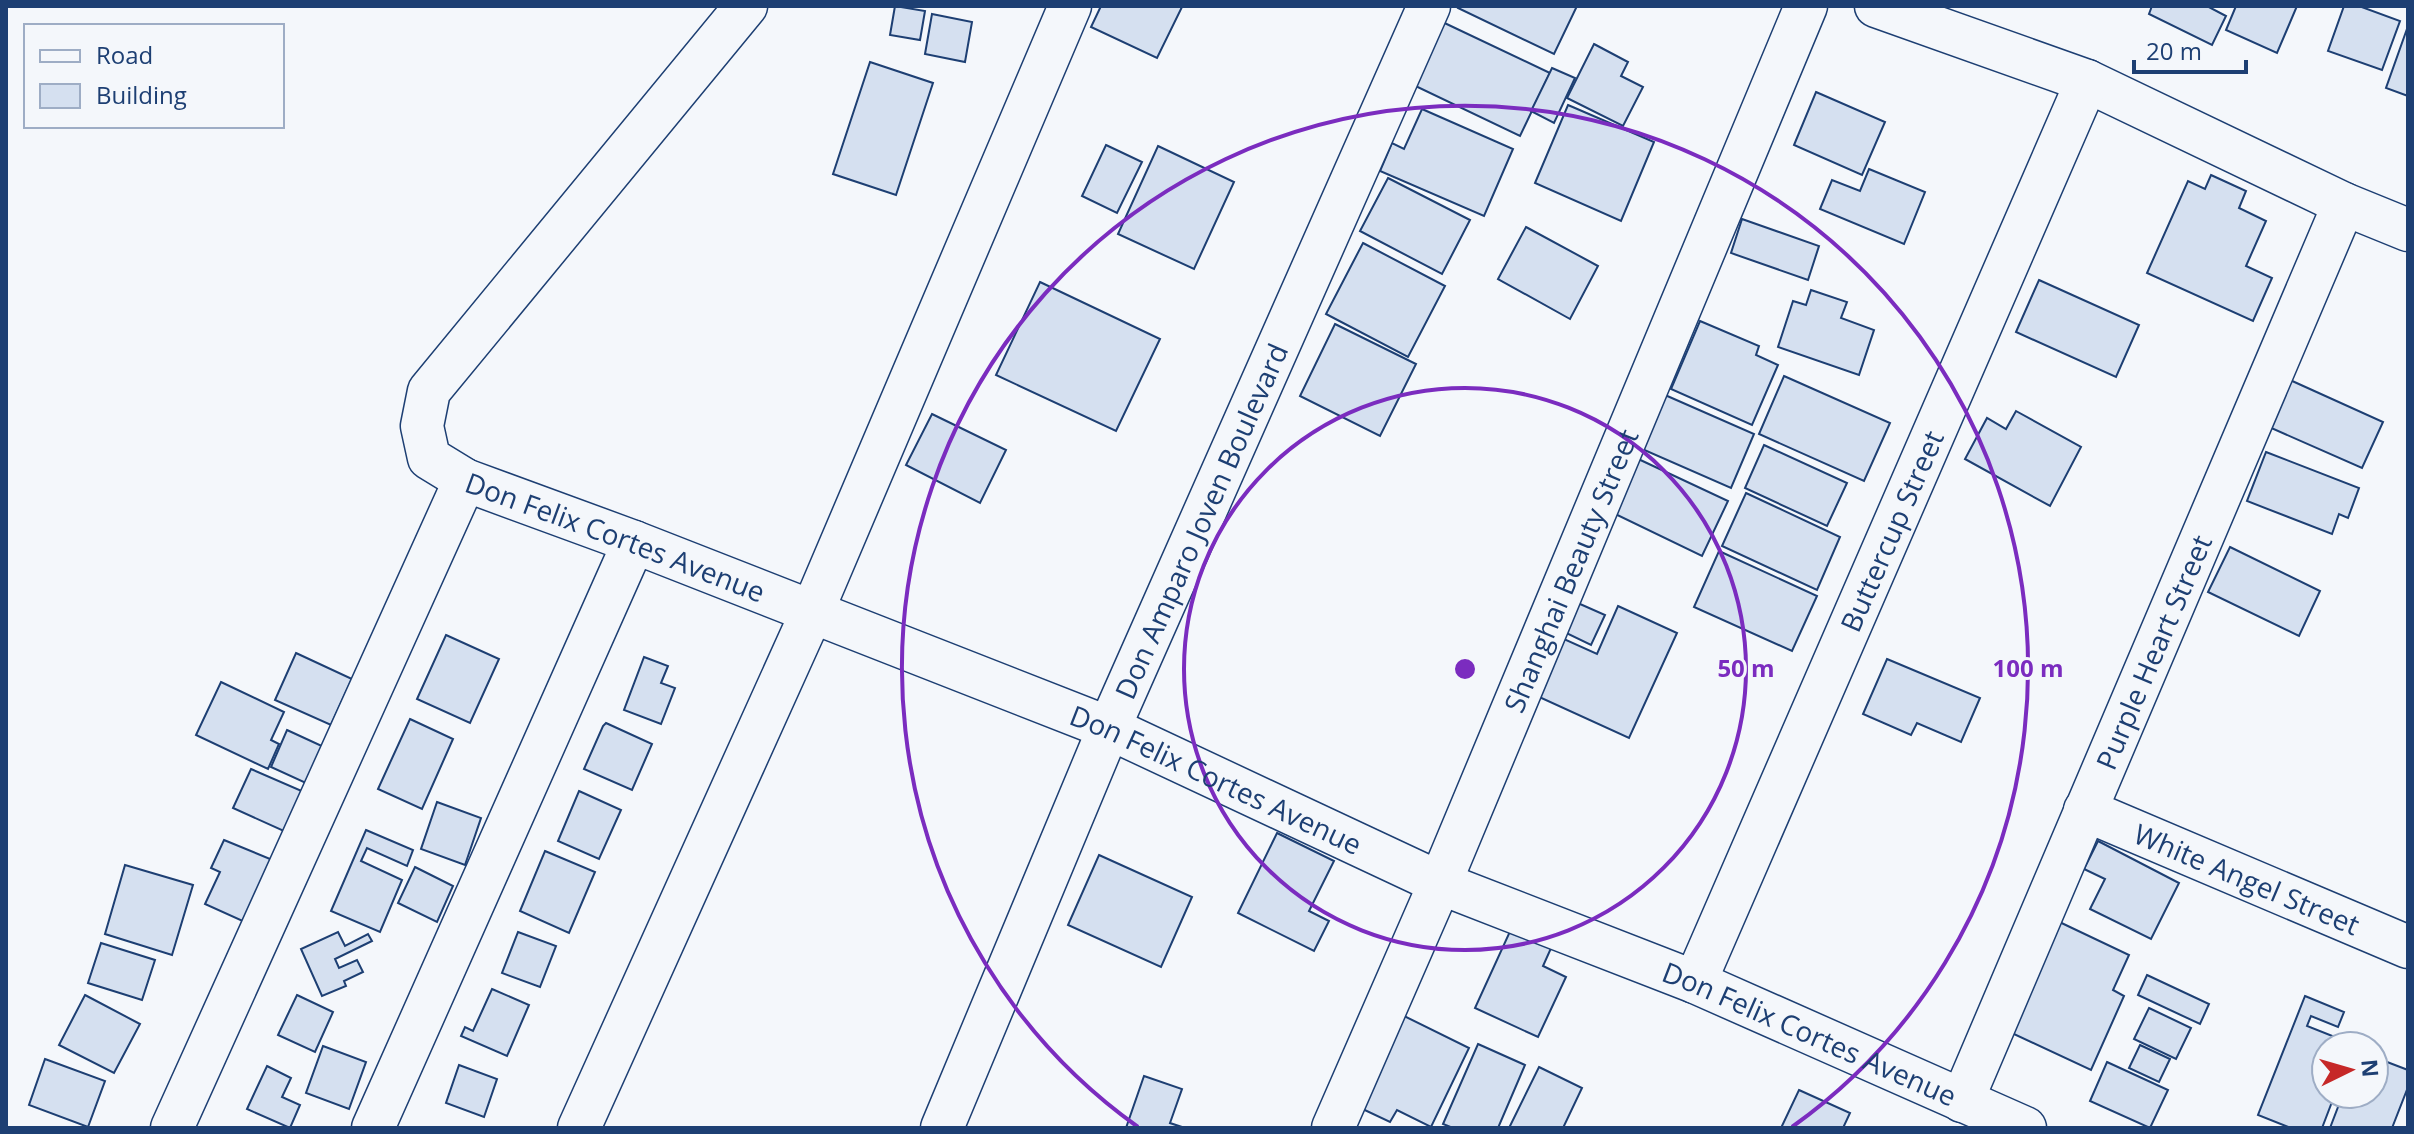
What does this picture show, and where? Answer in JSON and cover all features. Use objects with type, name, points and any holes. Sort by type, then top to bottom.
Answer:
[{"type":"street","name":"Don Felix Cortes Avenue","points":[[746,6],[429,391],[422,426],[429,458],[465,480],[634,542],[1109,728],[1440,883],[1695,982],[2025,1128]]},
{"type":"street","points":[[579,1128],[812,612],[1070,6]]},
{"type":"street","name":"Don Amparo Joven Boulevard","points":[[942,1128],[1109,728],[1429,6]]},
{"type":"street","points":[[1876,6],[2087,81],[2344,204],[2408,230]]},
{"type":"street","name":"Shanghai Beauty Street","points":[[1333,1128],[1440,883],[1805,8]]},
{"type":"street","name":"Buttercup Street","points":[[1695,982],[2087,81]]},
{"type":"street","name":"Purple Heart Street","points":[[1962,1101],[2344,204]]},
{"type":"street","points":[[172,1128],[465,480]]},
{"type":"street","points":[[373,1128],[634,542]]},
{"type":"street","name":"White Angel Street","points":[[2085,810],[2408,947]]},
{"type":"building","points":[[895,6],[925,11],[920,40],[890,35]]},
{"type":"building","points":[[1101,6],[1182,7],[1157,58],[1091,27]]},
{"type":"building","points":[[1459,6],[1577,6],[1554,54]]},
{"type":"building","points":[[2152,6],[2207,6],[2226,16],[2212,45],[2149,14]]},
{"type":"building","points":[[2236,6],[2297,6],[2277,53],[2226,30]]},
{"type":"building","points":[[2344,6],[2359,6],[2400,21],[2382,70],[2328,51]]},
{"type":"building","points":[[932,14],[972,22],[965,62],[925,54]]},
{"type":"building","points":[[1434,18],[1550,73],[1520,136],[1405,81]]},
{"type":"building","points":[[2408,26],[2408,96],[2386,88]]},
{"type":"building","points":[[1594,44],[1628,62],[1621,76],[1643,87],[1623,126],[1567,98]]},
{"type":"building","points":[[870,62],[933,83],[896,195],[833,174]]},
{"type":"building","points":[[1552,68],[1575,78],[1554,123],[1531,111]]},
{"type":"building","points":[[1816,92],[1885,122],[1862,175],[1794,145]]},
{"type":"building","points":[[1568,105],[1654,142],[1621,221],[1535,183]]},
{"type":"building","points":[[1422,109],[1513,149],[1484,216],[1380,171],[1392,143],[1404,149]]},
{"type":"building","points":[[1106,145],[1142,162],[1117,213],[1082,196]]},
{"type":"building","points":[[1158,146],[1234,182],[1194,269],[1118,234]]},
{"type":"building","points":[[1869,169],[1925,192],[1904,244],[1820,209],[1832,180],[1860,191]]},
{"type":"building","points":[[2211,175],[2246,191],[2239,208],[2266,221],[2246,266],[2272,278],[2253,321],[2147,273],[2188,181],[2205,189]]},
{"type":"building","points":[[1388,178],[1470,220],[1442,274],[1360,231]]},
{"type":"building","points":[[1742,219],[1819,246],[1808,280],[1731,253]]},
{"type":"building","points":[[1526,227],[1598,266],[1570,319],[1498,279]]},
{"type":"building","points":[[1363,243],[1445,286],[1408,357],[1326,314]]},
{"type":"building","points":[[2039,280],[2139,325],[2116,377],[2016,332]]},
{"type":"building","points":[[1040,282],[1160,339],[1116,431],[996,375]]},
{"type":"building","points":[[1811,290],[1847,302],[1841,318],[1874,330],[1859,375],[1778,347],[1793,301],[1806,305]]},
{"type":"building","points":[[1700,321],[1759,346],[1756,355],[1778,365],[1752,425],[1671,389]]},
{"type":"building","points":[[1335,324],[1416,364],[1380,436],[1300,396]]},
{"type":"building","points":[[1784,376],[1890,423],[1864,481],[1759,434]]},
{"type":"building","points":[[2290,380],[2383,422],[2362,468],[2269,427]]},
{"type":"building","points":[[1665,395],[1754,434],[1731,488],[1642,449]]},
{"type":"building","points":[[2016,411],[2081,447],[2050,506],[1965,459],[1987,418],[2006,429]]},
{"type":"building","points":[[932,414],[1006,450],[980,503],[906,465]]},
{"type":"building","points":[[1764,445],[1847,483],[1827,526],[1745,488]]},
{"type":"building","points":[[2266,452],[2359,488],[2348,518],[2339,514],[2332,534],[2247,501]]},
{"type":"building","points":[[1634,457],[1728,501],[1702,556],[1609,511]]},
{"type":"building","points":[[1746,493],[1840,537],[1817,590],[1722,546]]},
{"type":"building","points":[[2230,547],[2320,591],[2299,636],[2208,592]]},
{"type":"building","points":[[1719,551],[1817,596],[1792,651],[1694,607]]},
{"type":"building","points":[[1571,600],[1605,615],[1591,645],[1558,629]]},
{"type":"building","points":[[1618,606],[1677,633],[1629,738],[1537,696],[1564,639],[1597,654]]},
{"type":"building","points":[[446,635],[499,659],[470,723],[417,699]]},
{"type":"building","points":[[296,653],[352,679],[331,725],[275,700]]},
{"type":"building","points":[[644,657],[668,666],[661,683],[675,688],[661,724],[624,710]]},
{"type":"building","points":[[1887,659],[1980,698],[1961,742],[1917,723],[1911,735],[1863,714]]},
{"type":"building","points":[[221,682],[284,712],[271,740],[279,744],[268,769],[196,735]]},
{"type":"building","points":[[410,719],[453,739],[422,809],[378,789]]},
{"type":"building","points":[[606,723],[652,744],[632,790],[584,769]]},
{"type":"building","points":[[287,730],[324,747],[308,784],[271,767]]},
{"type":"building","points":[[251,769],[304,792],[286,832],[233,808]]},
{"type":"building","points":[[579,791],[621,810],[599,859],[558,841]]},
{"type":"building","points":[[437,802],[481,818],[465,865],[421,849]]},
{"type":"building","points":[[366,830],[413,850],[407,866],[367,848],[361,861],[402,880],[380,932],[331,911]]},
{"type":"building","points":[[1277,833],[1334,861],[1309,911],[1329,921],[1314,951],[1238,913]]},
{"type":"building","points":[[224,840],[275,861],[247,923],[205,904],[220,872],[211,868]]},
{"type":"building","points":[[2098,841],[2179,883],[2151,939],[2090,909],[2105,879],[2084,869]]},
{"type":"building","points":[[545,851],[595,872],[569,933],[520,911]]},
{"type":"building","points":[[1099,855],[1192,897],[1161,967],[1068,925]]},
{"type":"building","points":[[125,865],[193,885],[172,955],[105,934]]},
{"type":"building","points":[[415,867],[453,886],[437,922],[398,903]]},
{"type":"building","points":[[2051,918],[2129,955],[2113,990],[2124,996],[2091,1070],[2001,1028]]},
{"type":"building","points":[[1512,927],[1552,946],[1543,966],[1566,977],[1538,1037],[1475,1008]]},
{"type":"building","points":[[338,932],[345,946],[368,934],[372,941],[335,959],[339,968],[357,960],[363,972],[344,981],[346,986],[322,996],[301,949]]},
{"type":"building","points":[[518,932],[556,946],[540,987],[502,973]]},
{"type":"building","points":[[101,943],[155,960],[142,1000],[88,983]]},
{"type":"building","points":[[2147,975],[2209,1004],[2200,1024],[2138,995]]},
{"type":"building","points":[[492,989],[529,1005],[507,1056],[461,1036],[465,1027],[473,1031]]},
{"type":"building","points":[[85,995],[140,1024],[114,1073],[59,1045]]},
{"type":"building","points":[[297,995],[333,1012],[315,1052],[278,1035]]},
{"type":"building","points":[[2305,996],[2344,1012],[2338,1027],[2311,1016],[2307,1026],[2317,1030],[2310,1030],[2310,1110],[2329,1110],[2322,1128],[2291,1128],[2258,1115]]},
{"type":"building","points":[[2149,1008],[2191,1028],[2176,1059],[2134,1039]]},
{"type":"building","points":[[1398,1013],[1469,1048],[1431,1127],[1397,1110],[1390,1122],[1354,1105]]},
{"type":"building","points":[[1478,1044],[1525,1065],[1498,1128],[1453,1128],[1443,1124]]},
{"type":"building","points":[[2140,1045],[2170,1059],[2159,1082],[2129,1068]]},
{"type":"building","points":[[323,1046],[366,1062],[349,1109],[306,1093]]},
{"type":"building","points":[[45,1059],[105,1081],[88,1127],[29,1105]]},
{"type":"building","points":[[2107,1062],[2168,1090],[2150,1128],[2090,1101]]},
{"type":"building","points":[[2390,1063],[2408,1070],[2408,1087],[2392,1128],[2330,1128],[2337,1110],[2390,1110]]},
{"type":"building","points":[[459,1065],[497,1079],[484,1117],[446,1103]]},
{"type":"building","points":[[267,1066],[291,1078],[282,1097],[300,1105],[290,1128],[247,1109]]},
{"type":"building","points":[[1539,1067],[1582,1088],[1563,1128],[1509,1128]]},
{"type":"building","points":[[1144,1076],[1182,1089],[1170,1123],[1185,1128],[1126,1128]]},
{"type":"building","points":[[1799,1090],[1850,1113],[1843,1128],[1781,1128]]}]
